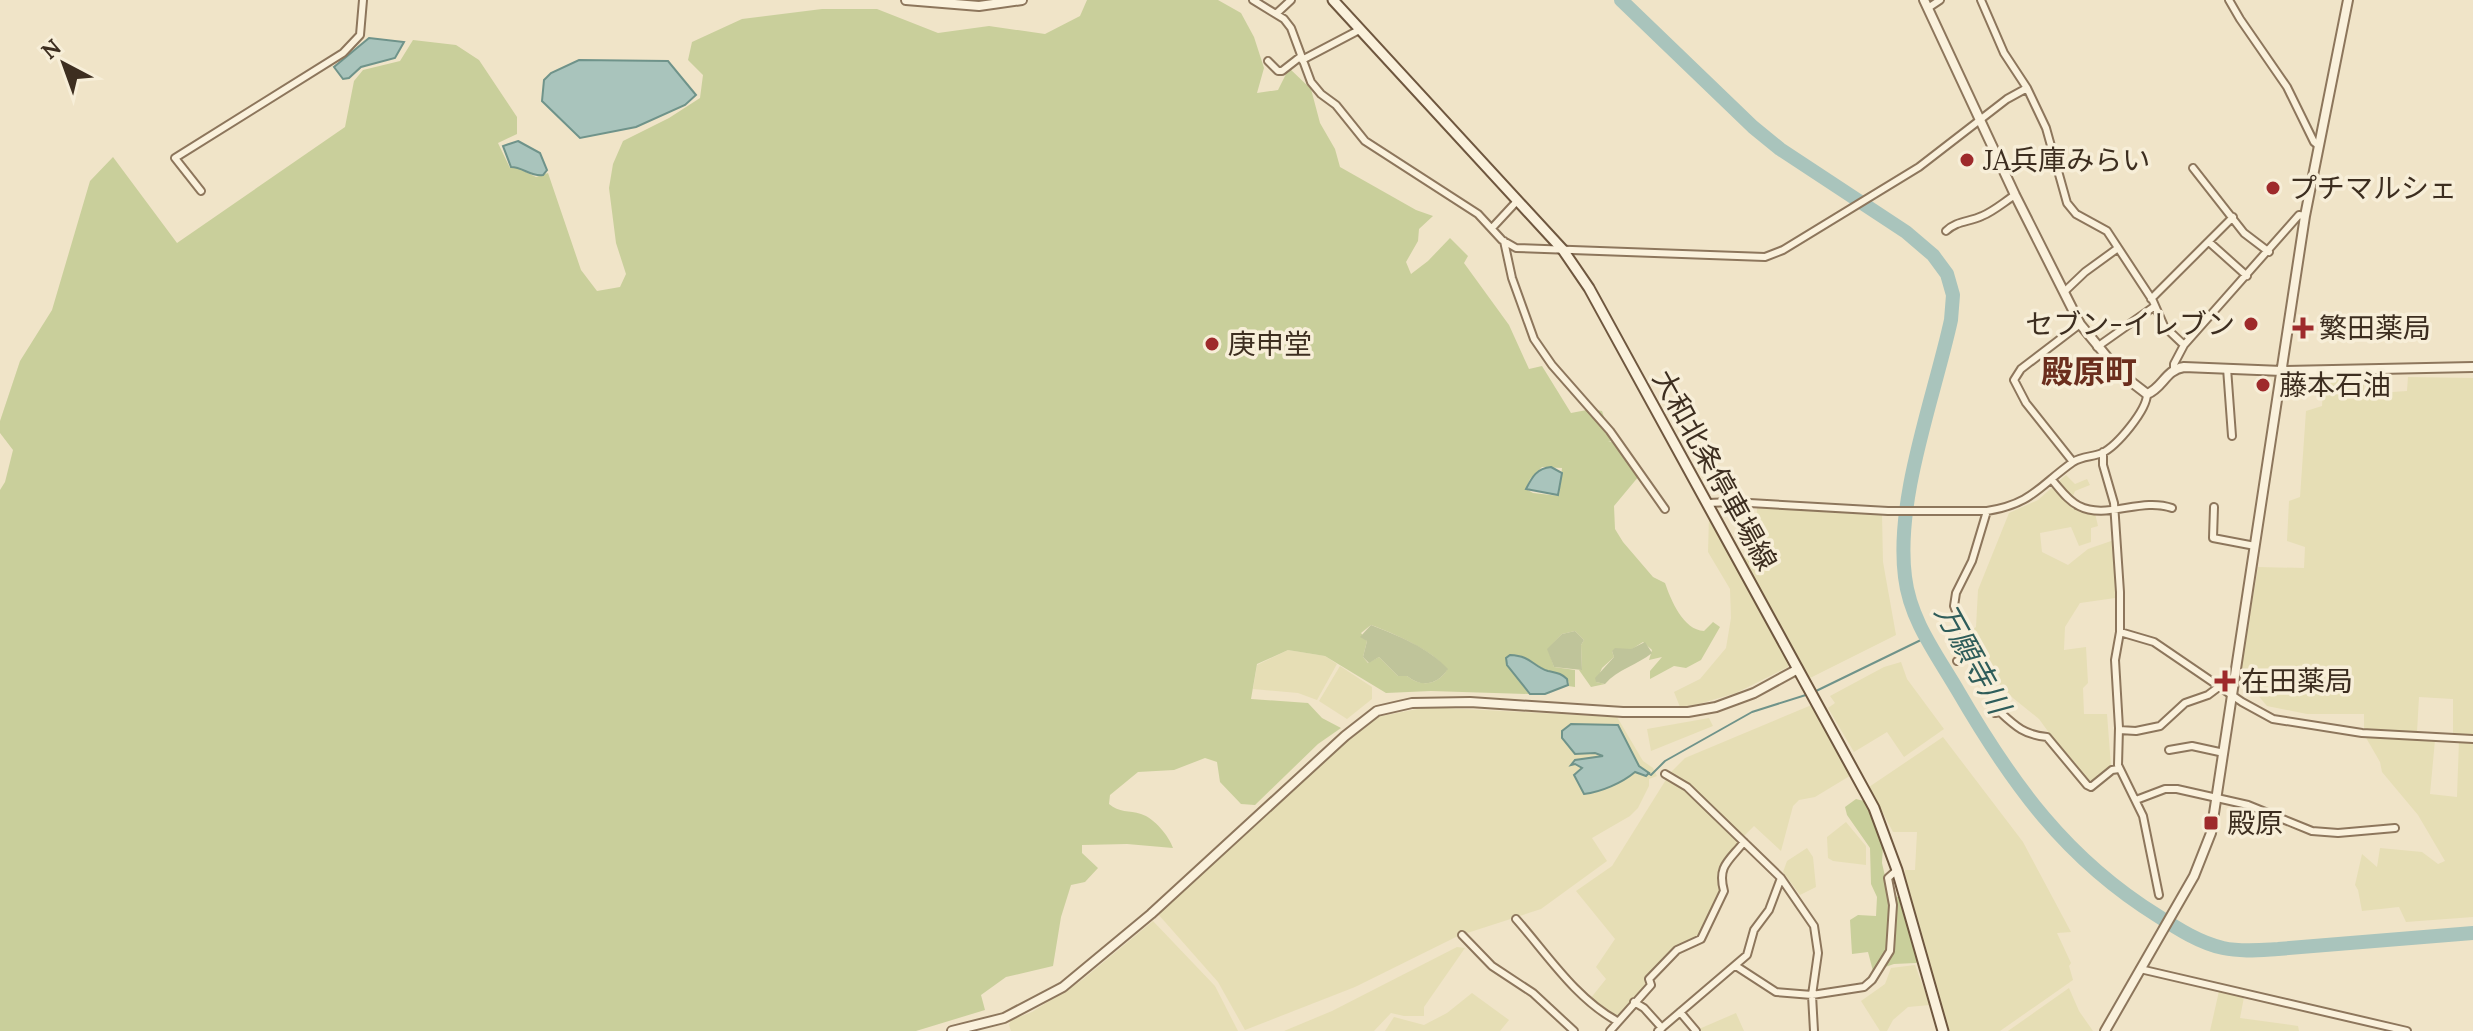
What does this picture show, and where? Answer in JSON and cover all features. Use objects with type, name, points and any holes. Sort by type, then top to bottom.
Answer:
[{"type":"main road","name":"大和北条停車場線","points":[[1333,0],[1563,250],[1589,288],[1874,808],[1897,870],[1943,1031]]},
{"type":"street","points":[[201,191],[175,158],[343,53],[360,35],[363,0]]},
{"type":"street","points":[[906,0],[979,6],[1022,0]]},
{"type":"street","points":[[1253,0],[1277,13],[1291,28],[1311,82],[1336,105],[1365,141],[1478,214],[1504,241],[1516,248],[1765,257],[1783,250],[1919,167],[2007,99],[2027,88]]},
{"type":"street","points":[[1277,13],[1291,0]]},
{"type":"street","points":[[1940,0],[1926,4],[2015,195],[2080,324],[2121,374],[2147,394]]},
{"type":"street","points":[[1981,0],[2004,53],[2027,88],[2046,128],[2067,203],[2076,214],[2107,231],[2153,302],[2164,326],[2184,345]]},
{"type":"street","points":[[2229,0],[2287,87],[2314,142],[2319,146]]},
{"type":"street","points":[[2105,1031],[2202,860],[2211,833],[2305,216],[2348,0]]},
{"type":"street","points":[[1268,61],[1282,71],[1301,58],[1361,29]]},
{"type":"street","points":[[2193,168],[2244,233],[2269,252]]},
{"type":"street","points":[[1946,231],[1957,222],[1986,215],[2015,195]]},
{"type":"street","points":[[1492,228],[1518,200]]},
{"type":"street","points":[[2147,394],[2158,388],[2174,369],[2184,345],[2299,215],[2305,216]]},
{"type":"street","points":[[2097,347],[2153,302],[2233,217]]},
{"type":"street","points":[[1504,241],[1512,278],[1534,339],[1552,365],[1610,431],[1665,509]]},
{"type":"street","points":[[2209,242],[2247,276]]},
{"type":"street","points":[[2064,292],[2118,248]]},
{"type":"street","points":[[2073,462],[2026,403],[2014,380],[2021,369],[2080,324]]},
{"type":"street","points":[[2174,369],[2197,367],[2282,371],[2473,367]]},
{"type":"street","points":[[2227,368],[2232,436]]},
{"type":"street","points":[[1708,503],[1888,511],[1987,511],[2016,505],[2033,496],[2073,462],[2103,452],[2141,412],[2147,403],[2147,394]]},
{"type":"street","points":[[2103,452],[2103,465],[2115,509],[2120,592],[2120,632],[2115,660],[2119,769],[2143,816],[2159,895]]},
{"type":"street","points":[[2052,480],[2078,506],[2115,509],[2157,503],[2172,508]]},
{"type":"street","points":[[2214,507],[2213,538],[2255,546]]},
{"type":"street","points":[[1957,661],[1969,657],[1969,645],[1954,606],[1956,593],[1972,561],[1987,511]]},
{"type":"street","points":[[2120,632],[2154,642],[2232,696],[2273,719],[2362,733],[2473,739]]},
{"type":"street","points":[[952,1031],[1004,1018],[1063,987],[1151,914],[1333,746],[1377,711],[1412,703],[1470,702],[1623,712],[1688,712],[1729,702],[1798,669]]},
{"type":"street","points":[[2119,730],[2136,731],[2160,726],[2185,703],[2208,695],[2220,686]]},
{"type":"street","points":[[1995,713],[2000,712],[2021,732],[2047,737],[2091,787],[2112,770],[2119,769]]},
{"type":"street","points":[[2169,750],[2192,746],[2224,753]]},
{"type":"street","points":[[1665,774],[1687,787],[1781,878],[1814,926],[1818,953],[1812,995],[1814,1031]]},
{"type":"street","points":[[2136,800],[2165,789],[2217,797],[2266,811],[2312,831],[2338,833],[2395,828]]},
{"type":"street","points":[[1610,1031],[1651,985],[1649,979],[1677,950],[1701,939],[1724,891],[1720,875],[1722,869],[1744,842]]},
{"type":"street","points":[[1736,966],[1776,992],[1812,995],[1855,990],[1872,980],[1890,951],[1893,909],[1888,878],[1897,870]]},
{"type":"street","points":[[1634,1002],[1644,1008],[1660,1030],[1736,966],[1747,955],[1754,930],[1769,910],[1781,878]]},
{"type":"street","points":[[1516,919],[1589,1002],[1617,1021]]},
{"type":"street","points":[[1462,935],[1492,966],[1533,993],[1574,1031]]},
{"type":"street","points":[[2140,969],[2407,1031]]},
{"type":"street","points":[[1680,1012],[1696,1031]]},
{"type":"shaded area","points":[[2324,375],[2363,378],[2365,394],[2407,391],[2408,377],[2473,378],[2473,737],[2453,736],[2453,699],[2419,697],[2417,732],[2364,731],[2364,714],[2307,714],[2267,706],[2240,674],[2258,567],[2304,568],[2305,547],[2287,541],[2289,501],[2300,497],[2306,411],[2322,406]]},
{"type":"shaded area","points":[[2066,475],[2075,484],[2087,479],[2090,485],[2075,491],[2073,496],[2076,503],[2094,509],[2098,526],[2091,528],[2091,542],[2079,546],[2071,527],[2040,533],[2042,552],[2068,565],[2088,549],[2114,540],[2115,598],[2080,603],[2065,627],[2064,650],[2086,647],[2088,683],[2083,688],[2084,714],[2107,714],[2111,766],[2087,785],[2039,719],[1992,676],[1969,632],[1976,627],[1978,590],[2009,513],[2038,500]]},
{"type":"shaded area","points":[[1757,507],[1882,515],[1883,562],[1896,635],[1810,678],[1743,558],[1755,555]]},
{"type":"shaded area","points":[[1709,517],[1788,660],[1788,667],[1736,693],[1680,707],[1674,692],[1700,679],[1726,648],[1731,618],[1730,589],[1708,552]]},
{"type":"shaded area","points":[[1288,650],[1325,656],[1337,664],[1317,700],[1298,693],[1253,689],[1257,665]]},
{"type":"shaded area","points":[[1901,662],[1907,679],[1944,729],[1904,757],[1887,732],[1854,752],[1828,708],[1835,703],[1830,696],[1884,667]]},
{"type":"shaded area","points":[[1340,666],[1372,687],[1372,699],[1347,719],[1319,701]]},
{"type":"shaded area","points":[[1814,704],[1853,774],[1815,797],[1799,800],[1793,806],[1781,851],[1754,826],[1742,838],[1687,785],[1670,773],[1685,758]]},
{"type":"shaded area","points":[[1427,707],[1617,717],[1643,761],[1653,768],[1657,776],[1649,779],[1649,786],[1638,808],[1630,816],[1592,838],[1607,861],[1541,909],[1458,936],[1355,987],[1245,1030],[1218,982],[1158,914],[1364,726],[1377,717]]},
{"type":"shaded area","points":[[1709,718],[1713,726],[1651,751],[1647,729]]},
{"type":"shaded area","points":[[2365,736],[2435,740],[2430,794],[2457,797],[2459,740],[2473,741],[2473,917],[2406,922],[2399,907],[2362,911],[2355,885],[2362,854],[2377,867],[2380,848],[2422,852],[2438,864],[2445,861],[2418,815],[2382,772],[2380,762]]},
{"type":"shaded area","points":[[1943,737],[2023,842],[2071,932],[2057,933],[2071,963],[2073,980],[2000,1031],[1946,1031],[1904,880],[1905,870],[1915,870],[1917,832],[1893,832],[1869,787]]},
{"type":"shaded area","points":[[1667,778],[1686,788],[1740,842],[1719,871],[1721,890],[1700,937],[1676,949],[1616,1018],[1590,999],[1606,979],[1596,967],[1615,939],[1576,891],[1612,866]]},
{"type":"shaded area","points":[[1846,822],[1866,846],[1866,865],[1828,858],[1827,837]]},
{"type":"shaded area","points":[[1807,848],[1813,857],[1816,887],[1800,895],[1783,872],[1787,861]]},
{"type":"shaded area","points":[[1153,921],[1215,986],[1238,1031],[1011,1031],[1011,1020],[1032,1012],[1082,980]]},
{"type":"shaded area","points":[[1457,947],[1465,948],[1424,1007],[1424,1016],[1391,1013],[1374,1031],[1284,1031],[1332,1011]]},
{"type":"shaded area","points":[[1915,965],[1930,1005],[1908,1007],[1893,1020],[1887,1031],[1880,1031],[1861,1001],[1885,984],[1891,968]]},
{"type":"shaded area","points":[[2069,988],[2079,1011],[2093,1031],[2008,1031]]},
{"type":"shaded area","points":[[2219,991],[2244,997],[2240,1018],[2298,1026],[2299,1031],[2210,1031]]},
{"type":"shaded area","points":[[1472,993],[1509,1020],[1500,1031],[1385,1031],[1394,1017],[1424,1025],[1447,1013]]},
{"type":"shaded area","points":[[1736,1013],[1744,1031],[1699,1029]]},
{"type":"green space","points":[[1087,0],[1218,0],[1241,13],[1254,37],[1264,68],[1257,93],[1278,90],[1289,68],[1311,89],[1320,123],[1335,149],[1340,167],[1416,210],[1433,216],[1419,229],[1418,241],[1406,262],[1411,274],[1450,238],[1468,256],[1464,263],[1509,325],[1529,369],[1542,366],[1571,413],[1592,409],[1602,411],[1612,441],[1608,442],[1612,442],[1639,476],[1614,506],[1615,529],[1653,577],[1665,583],[1684,620],[1704,631],[1713,622],[1720,627],[1701,660],[1686,668],[1674,666],[1650,679],[1650,671],[1662,657],[1649,660],[1652,650],[1643,642],[1632,649],[1612,651],[1614,657],[1602,668],[1596,682],[1605,684],[1591,687],[1579,670],[1582,669],[1581,645],[1584,640],[1575,631],[1562,634],[1548,649],[1554,667],[1575,670],[1575,687],[1568,686],[1569,682],[1562,676],[1526,658],[1506,658],[1507,665],[1529,694],[1386,693],[1325,656],[1288,650],[1257,664],[1251,699],[1308,703],[1322,718],[1341,728],[1318,744],[1255,805],[1241,804],[1220,782],[1217,762],[1205,758],[1174,770],[1138,772],[1110,795],[1109,804],[1151,819],[1165,833],[1173,848],[1127,844],[1082,845],[1082,853],[1098,868],[1085,882],[1071,885],[1061,917],[1053,966],[1006,977],[981,995],[985,1010],[916,1031],[0,1031],[0,490],[13,450],[0,433],[0,421],[20,361],[52,310],[90,181],[113,157],[177,243],[345,127],[354,81],[363,70],[400,61],[413,40],[456,45],[479,60],[517,117],[517,134],[498,143],[510,168],[518,168],[536,177],[548,173],[581,270],[597,291],[620,287],[626,274],[616,243],[609,188],[613,164],[623,141],[700,98],[703,75],[688,60],[692,42],[742,19],[822,9],[877,9],[938,33],[989,26],[1045,34],[1080,16]],"holes":[[[1542,467],[1562,468],[1559,496],[1533,493],[1526,489],[1530,479]],[[1371,625],[1423,650],[1447,670],[1433,682],[1423,683],[1407,676],[1398,676],[1379,657],[1368,663],[1363,657],[1367,641],[1361,633]]]},
{"type":"green space","points":[[1371,625],[1422,648],[1448,669],[1439,679],[1424,683],[1398,676],[1379,657],[1369,663],[1363,657],[1367,641],[1360,637]]},
{"type":"green space","points":[[1575,631],[1584,640],[1581,645],[1582,670],[1554,667],[1547,649],[1562,634]]},
{"type":"green space","points":[[1645,642],[1652,653],[1605,684],[1596,682],[1595,678],[1614,657],[1612,651],[1615,648],[1631,649]]},
{"type":"green space","points":[[1856,799],[1868,802],[1883,845],[1885,876],[1897,897],[1901,897],[1919,960],[1916,963],[1894,964],[1873,971],[1868,952],[1852,954],[1850,920],[1858,915],[1876,916],[1877,897],[1871,884],[1870,848],[1847,815],[1845,807]]},
{"type":"water","points":[[369,38],[404,42],[395,58],[361,67],[349,78],[343,79],[334,67]]},
{"type":"water","points":[[579,60],[668,61],[696,95],[685,105],[636,127],[580,138],[542,101],[544,80],[551,73]]},
{"type":"water","points":[[518,141],[540,153],[547,170],[543,175],[511,167],[503,146]]},
{"type":"water","points":[[1551,467],[1562,473],[1558,495],[1526,489],[1536,474]]},
{"type":"water","points":[[1510,655],[1523,657],[1543,669],[1561,674],[1568,685],[1545,694],[1530,694],[1507,665],[1506,658]]},
{"type":"water","points":[[1571,724],[1618,725],[1639,766],[1649,773],[1646,776],[1635,772],[1611,786],[1584,794],[1574,775],[1582,768],[1571,765],[1575,760],[1603,756],[1595,753],[1575,754],[1562,738],[1562,731]]},
{"type":"waterway","name":"万願寺川","points":[[1621,0],[1753,127],[1780,149],[1906,232],[1933,255],[1947,274],[1953,295],[1951,320],[1911,482],[1903,547],[1905,577],[1912,608],[1926,637],[1978,725],[2044,817],[2096,870],[2125,894],[2181,931],[2214,946],[2264,950],[2473,933]]},
{"type":"waterway","points":[[1814,692],[1925,638]]},
{"type":"waterway","points":[[1648,773],[1651,775],[1665,761],[1752,712],[1809,694]]},
{"type":"place","name":"JA兵庫みらい","points":[[1967,160]]},
{"type":"place","name":"プチマルシェ","points":[[2273,188]]},
{"type":"place","name":"セブン-イレブン","points":[[2251,324]]},
{"type":"place","name":"繁田薬局","points":[[2303,328]]},
{"type":"place","name":"庚申堂","points":[[1212,344]]},
{"type":"place","name":"藤本石油","points":[[2263,385]]},
{"type":"place","name":"在田薬局","points":[[2225,681]]},
{"type":"place","name":"殿原","points":[[2211,823]]},
{"type":"district","name":"殿原町","points":[[2089,372]]}]
